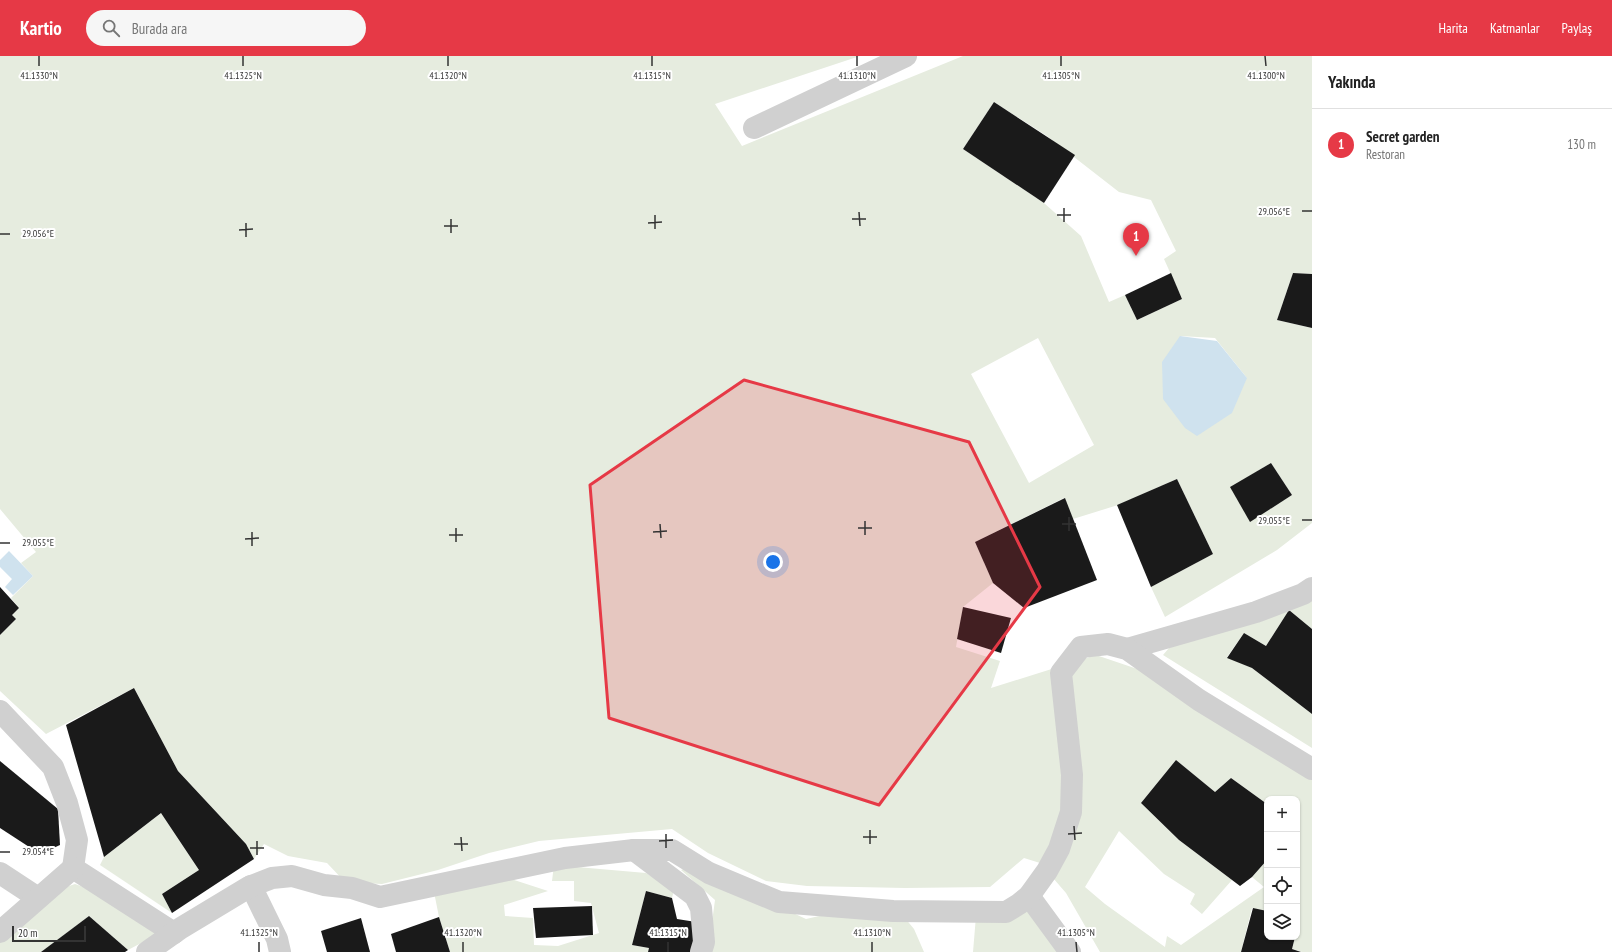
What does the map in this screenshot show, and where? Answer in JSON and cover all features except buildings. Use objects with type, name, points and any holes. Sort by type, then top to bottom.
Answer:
[{"type":"street","points":[[754,128],[884,60],[906,56]]},
{"type":"street","points":[[1127,650],[1256,612],[1303,594],[1312,588]]},
{"type":"street","points":[[147,952],[174,933],[251,886],[272,878],[292,876],[324,885],[352,888],[380,898],[565,858],[634,850],[672,850],[709,872],[778,902],[893,911],[1006,912],[1029,896],[1047,871],[1059,849],[1071,812],[1072,775],[1061,674],[1081,648],[1108,644],[1127,650],[1199,700],[1312,769]]},
{"type":"street","points":[[0,711],[53,766],[67,803],[78,840],[73,868],[0,932]]},
{"type":"street","points":[[634,850],[695,896],[700,908],[704,942],[701,952]]},
{"type":"street","points":[[73,868],[174,933]]},
{"type":"street","points":[[0,873],[38,898]]},
{"type":"street","points":[[251,886],[278,939],[280,952]]},
{"type":"street","points":[[1029,896],[1070,952]]},
{"type":"highlighted area","points":[[744,380],[969,442],[1040,587],[879,805],[609,718],[590,485]]},
{"type":"shaded area","points":[[0,56],[860,56],[715,104],[742,146],[963,56],[1312,56],[1312,274],[1293,273],[1277,320],[1312,328],[1312,523],[1277,550],[1165,617],[1151,587],[1213,554],[1177,479],[1118,505],[1073,519],[1064,498],[975,542],[993,583],[963,607],[956,647],[1000,661],[991,688],[1096,655],[1158,676],[1312,772],[1312,952],[1302,952],[1292,949],[1294,940],[1300,940],[1300,796],[1264,796],[1264,802],[1231,778],[1215,792],[1176,760],[1141,803],[1179,840],[1232,880],[1202,914],[1190,904],[1195,894],[1164,874],[1119,831],[1085,887],[1105,904],[1165,947],[1167,936],[1181,945],[1264,887],[1264,910],[1252,908],[1241,952],[1100,952],[1066,893],[1040,863],[1024,858],[990,887],[905,888],[807,886],[766,881],[708,853],[672,829],[539,841],[489,853],[438,870],[382,884],[345,882],[327,863],[288,856],[264,844],[254,859],[246,844],[178,771],[134,688],[46,734],[0,691],[0,635],[16,619],[12,615],[19,608],[11,598],[33,576],[21,563],[36,552],[0,509]],"holes":[[[994,102],[1047,136],[1119,192],[1151,200],[1176,251],[1164,259],[1182,299],[1137,320],[1125,295],[1109,302],[1081,236],[1044,203],[963,149]],[[1180,336],[1215,338],[1247,378]],[[1038,338],[1094,445],[1029,483],[971,374]],[[1271,463],[1292,495],[1250,521],[1231,487]]]},
{"type":"shaded area","points":[[1312,596],[1312,629],[1289,610],[1266,646],[1244,633],[1227,657],[1252,668],[1312,714],[1312,748],[1163,655],[1169,648]]},
{"type":"shaded area","points":[[161,813],[199,870],[162,894],[172,913],[100,865],[104,857]]},
{"type":"shaded area","points":[[1264,863],[1264,887],[1252,877]]},
{"type":"shaded area","points":[[554,865],[646,873],[674,890],[672,898],[646,891],[632,945],[649,948],[648,952],[450,952],[439,917],[434,892],[505,877],[548,891],[504,905],[505,916],[533,918],[534,945],[558,946],[599,933],[591,903],[574,901],[574,881],[552,881]]},
{"type":"shaded area","points":[[692,866],[806,919],[890,900],[914,929],[924,952],[708,952],[715,900],[681,870]]},
{"type":"shaded area","points":[[75,884],[98,892],[160,933],[128,950],[89,916],[41,952],[0,952],[0,937],[57,890]]},
{"type":"shaded area","points":[[1031,902],[1066,952],[973,952],[976,916]]},
{"type":"water","points":[[1180,336],[1217,341],[1247,378],[1232,413],[1197,436],[1185,428],[1163,399],[1162,362]]},
{"type":"water","points":[[9,551],[33,576],[13,595],[5,587],[12,579],[0,567],[0,560]]},
{"type":"place","name":"Secret garden","points":[[1136,256]]}]
